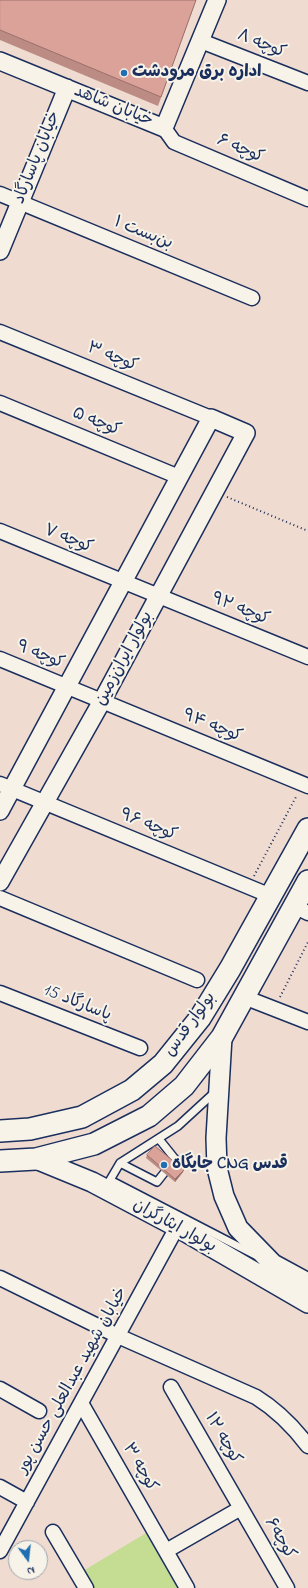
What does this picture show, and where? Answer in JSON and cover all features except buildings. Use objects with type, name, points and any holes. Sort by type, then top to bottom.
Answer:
[{"type":"main road","name":"بولوار قدس","points":[[0,1131],[30,1129],[82,1117],[132,1090],[163,1064],[200,1018],[230,969],[308,829]]},
{"type":"main road","name":"بولوار قدس","points":[[0,1161],[36,1159],[94,1144],[149,1116],[184,1086],[222,1037],[244,997],[301,909],[308,881]]},
{"type":"main road","name":"بولوار ایثارگران","points":[[222,1037],[216,1138],[217,1168],[224,1196],[238,1228],[272,1264],[308,1283]]},
{"type":"main road","name":"بولوار ایثارگران","points":[[36,1159],[92,1182],[177,1227],[308,1303]]},
{"type":"street","name":"خیابان شاهد","points":[[0,61],[164,128],[217,0]]},
{"type":"street","name":"کوچه ۸","points":[[200,40],[308,83]]},
{"type":"street","name":"خیابان پاسارگاد","points":[[0,251],[67,88]]},
{"type":"street","name":"کوچه ۶","points":[[164,128],[174,142],[308,199]]},
{"type":"street","name":"بن‌بست ۱","points":[[0,194],[252,298]]},
{"type":"street","name":"کوچه ۳","points":[[0,332],[211,418]]},
{"type":"street","name":"کوچه ۵","points":[[0,403],[179,477]]},
{"type":"street","name":"بولوار ایران‌زمین","points":[[0,882],[46,803],[102,701],[246,433],[211,418]]},
{"type":"street","points":[[0,811],[6,786],[67,686],[211,418]]},
{"type":"street","name":"کوچه ۷","points":[[0,531],[158,596]]},
{"type":"street","name":"کوچه ۹۲","points":[[158,596],[308,657]]},
{"type":"street","name":"کوچه ۹","points":[[0,658],[102,701]]},
{"type":"street","name":"کوچه ۹۴","points":[[102,701],[305,785]]},
{"type":"street","name":"کوچه ۹۶","points":[[6,786],[271,896]]},
{"type":"street","points":[[0,898],[197,980]]},
{"type":"street","name":"پاسارگاد 15","points":[[0,993],[140,1048]]},
{"type":"street","points":[[244,997],[308,1022]]},
{"type":"street","name":"خیابان شهید عبدالعلی حسن پور","points":[[0,1551],[177,1227]]},
{"type":"street","points":[[0,1278],[118,1336],[256,1397],[274,1408],[296,1430],[308,1446]]},
{"type":"street","name":"کوچه ۱۲","points":[[171,1388],[241,1508]]},
{"type":"street","points":[[0,1389],[39,1411]]},
{"type":"street","name":"کوچه ۳","points":[[81,1403],[187,1588]]},
{"type":"street","points":[[0,1488],[27,1502]]},
{"type":"street","points":[[166,1550],[241,1508]]},
{"type":"street","name":"کوچه۶","points":[[241,1508],[287,1588]]},
{"type":"street","points":[[53,1532],[86,1588]]},
{"type":"lane","points":[[218,1089],[178,1126],[120,1163],[110,1180],[272,1264]]},
{"type":"lane","points":[[120,1163],[157,1182],[175,1159],[159,1139]]},
{"type":"path","points":[[215,492],[308,531]]},
{"type":"path","points":[[249,886],[305,785]]},
{"type":"path","points":[[274,1009],[308,942]]},
{"type":"green space","points":[[146,1533],[179,1588],[93,1588],[83,1571]]},
{"type":"place","name":"اداره برق مرودشت","points":[[124,73]]},
{"type":"place","name":"جایگاه CNG قدس","points":[[164,1165]]}]
